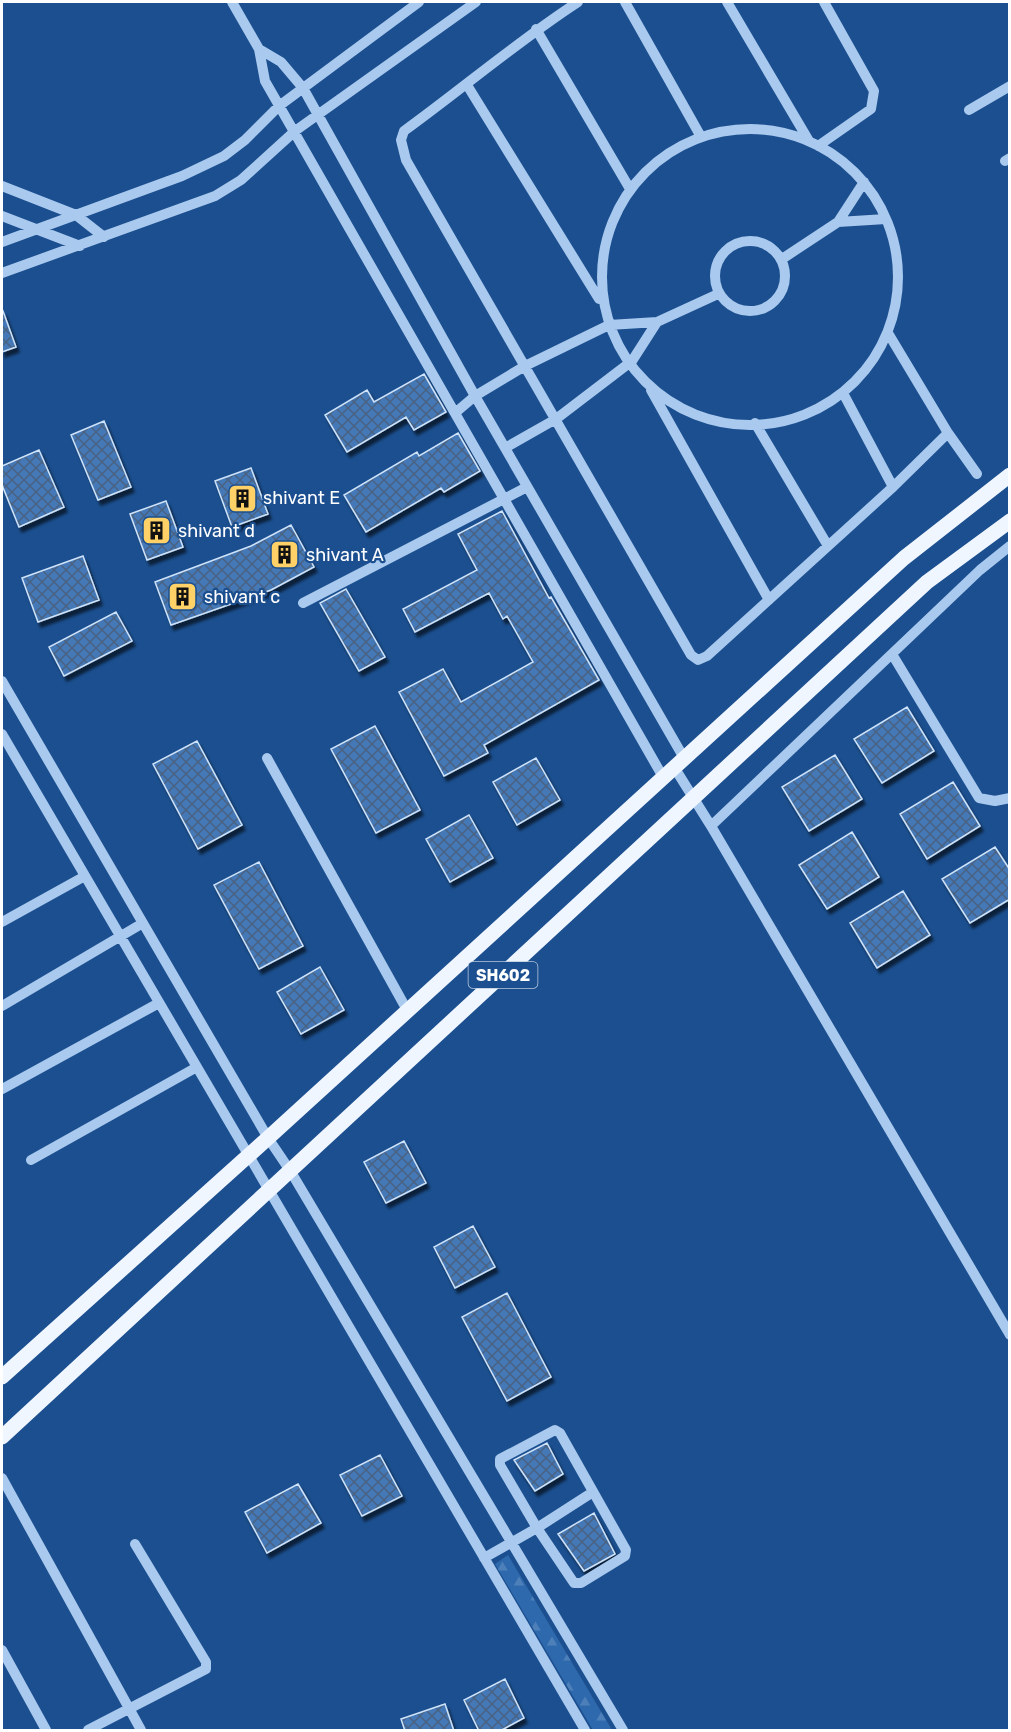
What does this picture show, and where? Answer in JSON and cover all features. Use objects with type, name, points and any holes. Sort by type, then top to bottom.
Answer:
[{"type":"main road","name":"SH602","points":[[2,1377],[268,1138],[904,558],[1010,476]]},
{"type":"main road","name":"SH602","points":[[2,1437],[927,582],[1010,521]]},
{"type":"street","points":[[232,2],[259,49],[265,81],[504,499],[711,826],[1010,1335]]},
{"type":"street","points":[[2,242],[206,166],[245,140],[279,106],[419,2]]},
{"type":"street","points":[[2,273],[215,196],[241,180],[295,131],[476,2]]},
{"type":"street","points":[[578,2],[536,29],[467,85],[404,131],[401,140],[406,160],[691,655],[698,660],[707,656],[893,487],[948,433]]},
{"type":"street","points":[[626,2],[700,135]]},
{"type":"street","points":[[727,2],[814,144]]},
{"type":"street","points":[[814,144],[872,109],[874,100],[874,91],[824,2]]},
{"type":"street","points":[[536,29],[630,189]]},
{"type":"street","points":[[259,49],[281,63],[303,88],[528,487],[674,767]]},
{"type":"street","points":[[467,85],[599,300],[609,325],[649,387],[769,600]]},
{"type":"street","points":[[969,110],[1010,86]]},
{"type":"street","points":[[599,300],[603,247],[617,210],[630,189],[658,160],[700,135],[751,128],[784,133],[814,144],[835,155],[864,182],[886,219],[896,255],[897,293],[888,333],[863,374],[843,393],[827,404],[783,422],[735,424],[689,413],[649,387]]},
{"type":"street","points":[[782,259],[837,222],[864,182]]},
{"type":"street","points":[[2,186],[76,215],[104,237]]},
{"type":"street","points":[[2,216],[80,246]]},
{"type":"street","points":[[837,222],[886,219]]},
{"type":"street","points":[[754,240],[775,250],[782,259],[785,283],[772,304],[761,310],[737,309],[726,303],[718,294],[714,283],[717,261],[723,251],[732,244],[754,240]]},
{"type":"street","points":[[455,413],[475,396],[525,366],[609,325],[657,322],[718,294]]},
{"type":"street","points":[[505,448],[556,419],[632,361],[657,322]]},
{"type":"street","points":[[888,333],[948,433],[977,474]]},
{"type":"street","points":[[843,393],[893,487]]},
{"type":"street","points":[[754,423],[828,546]]},
{"type":"street","points":[[303,603],[528,487]]},
{"type":"street","points":[[711,826],[980,570],[1010,546]]},
{"type":"street","points":[[892,654],[979,798],[995,801],[1010,798]]},
{"type":"street","points":[[2,681],[268,1138],[291,1172],[623,1731]]},
{"type":"street","points":[[2,734],[585,1731]]},
{"type":"street","points":[[267,758],[407,1010]]},
{"type":"street","points":[[2,922],[85,876]]},
{"type":"street","points":[[2,1006],[143,923]]},
{"type":"street","points":[[2,1089],[159,1003]]},
{"type":"street","points":[[31,1160],[197,1067]]},
{"type":"street","points":[[555,1430],[560,1433],[626,1550],[625,1556],[581,1583],[574,1583],[537,1528],[500,1465],[500,1459],[555,1430]]},
{"type":"street","points":[[2,1478],[141,1731]]},
{"type":"street","points":[[484,1558],[593,1492]]},
{"type":"street","points":[[88,1731],[203,1672],[207,1665],[135,1544]]},
{"type":"street","points":[[2,1650],[46,1731]]},
{"type":"green space","points":[[508,1555],[612,1730],[593,1730],[495,1564]]},
{"type":"building","points":[[2,312],[16,347],[2,352]]},
{"type":"building","points":[[424,374],[446,412],[414,430],[406,417],[347,452],[325,415],[367,390],[374,402]]},
{"type":"building","points":[[104,421],[131,487],[98,500],[71,435]]},
{"type":"building","points":[[458,433],[480,471],[444,492],[441,488],[366,532],[344,495],[417,452],[419,456]]},
{"type":"building","points":[[39,450],[64,507],[19,527],[2,485],[2,466]]},
{"type":"building","name":"shivant E","points":[[251,468],[268,514],[232,527],[215,481]]},
{"type":"building","name":"shivant d","points":[[166,501],[183,547],[147,560],[130,514]]},
{"type":"building","points":[[502,511],[549,598],[551,597],[599,680],[484,745],[488,753],[444,776],[399,692],[443,669],[461,702],[533,662],[507,616],[503,619],[489,593],[415,632],[403,609],[477,570],[458,534]]},
{"type":"building","points":[[291,525],[314,567],[271,590],[171,625],[155,582],[251,546]]},
{"type":"building","points":[[83,556],[99,600],[38,622],[22,578]]},
{"type":"building","points":[[346,589],[385,657],[359,671],[320,603]]},
{"type":"building","points":[[116,612],[132,641],[64,676],[49,647]]},
{"type":"building","points":[[907,707],[934,751],[882,783],[854,739]]},
{"type":"building","points":[[375,726],[420,810],[376,833],[331,749]]},
{"type":"building","points":[[197,741],[242,825],[198,849],[153,764]]},
{"type":"building","points":[[835,755],[862,799],[809,831],[782,787]]},
{"type":"building","points":[[536,758],[560,800],[517,825],[493,782]]},
{"type":"building","points":[[953,782],[980,826],[927,859],[900,814]]},
{"type":"building","points":[[469,815],[493,858],[450,882],[426,839]]},
{"type":"building","points":[[852,832],[879,877],[827,909],[799,865]]},
{"type":"building","points":[[995,847],[1010,870],[1010,899],[970,923],[942,879]]},
{"type":"building","points":[[259,862],[303,946],[259,969],[214,885]]},
{"type":"building","points":[[903,891],[930,935],[877,968],[850,923]]},
{"type":"building","points":[[320,967],[344,1010],[301,1034],[277,992]]},
{"type":"building","points":[[404,1141],[426,1183],[386,1203],[364,1162]]},
{"type":"building","points":[[473,1226],[495,1267],[455,1288],[434,1247]]},
{"type":"building","points":[[507,1293],[551,1377],[507,1401],[462,1317]]},
{"type":"building","points":[[547,1443],[563,1474],[535,1491],[514,1460]]},
{"type":"building","points":[[380,1455],[402,1496],[362,1516],[340,1475]]},
{"type":"building","points":[[298,1484],[321,1523],[267,1553],[245,1512]]},
{"type":"building","points":[[594,1513],[615,1554],[584,1571],[558,1534]]},
{"type":"building","points":[[505,1679],[524,1718],[500,1731],[479,1731],[464,1700]]},
{"type":"building","points":[[445,1704],[454,1731],[405,1731],[401,1719]]},
{"type":"place","name":"shivant E","points":[[242,498]]},
{"type":"place","name":"shivant d","points":[[157,531]]},
{"type":"place","name":"shivant A","points":[[285,555]]},
{"type":"place","name":"shivant c","points":[[183,597]]}]
